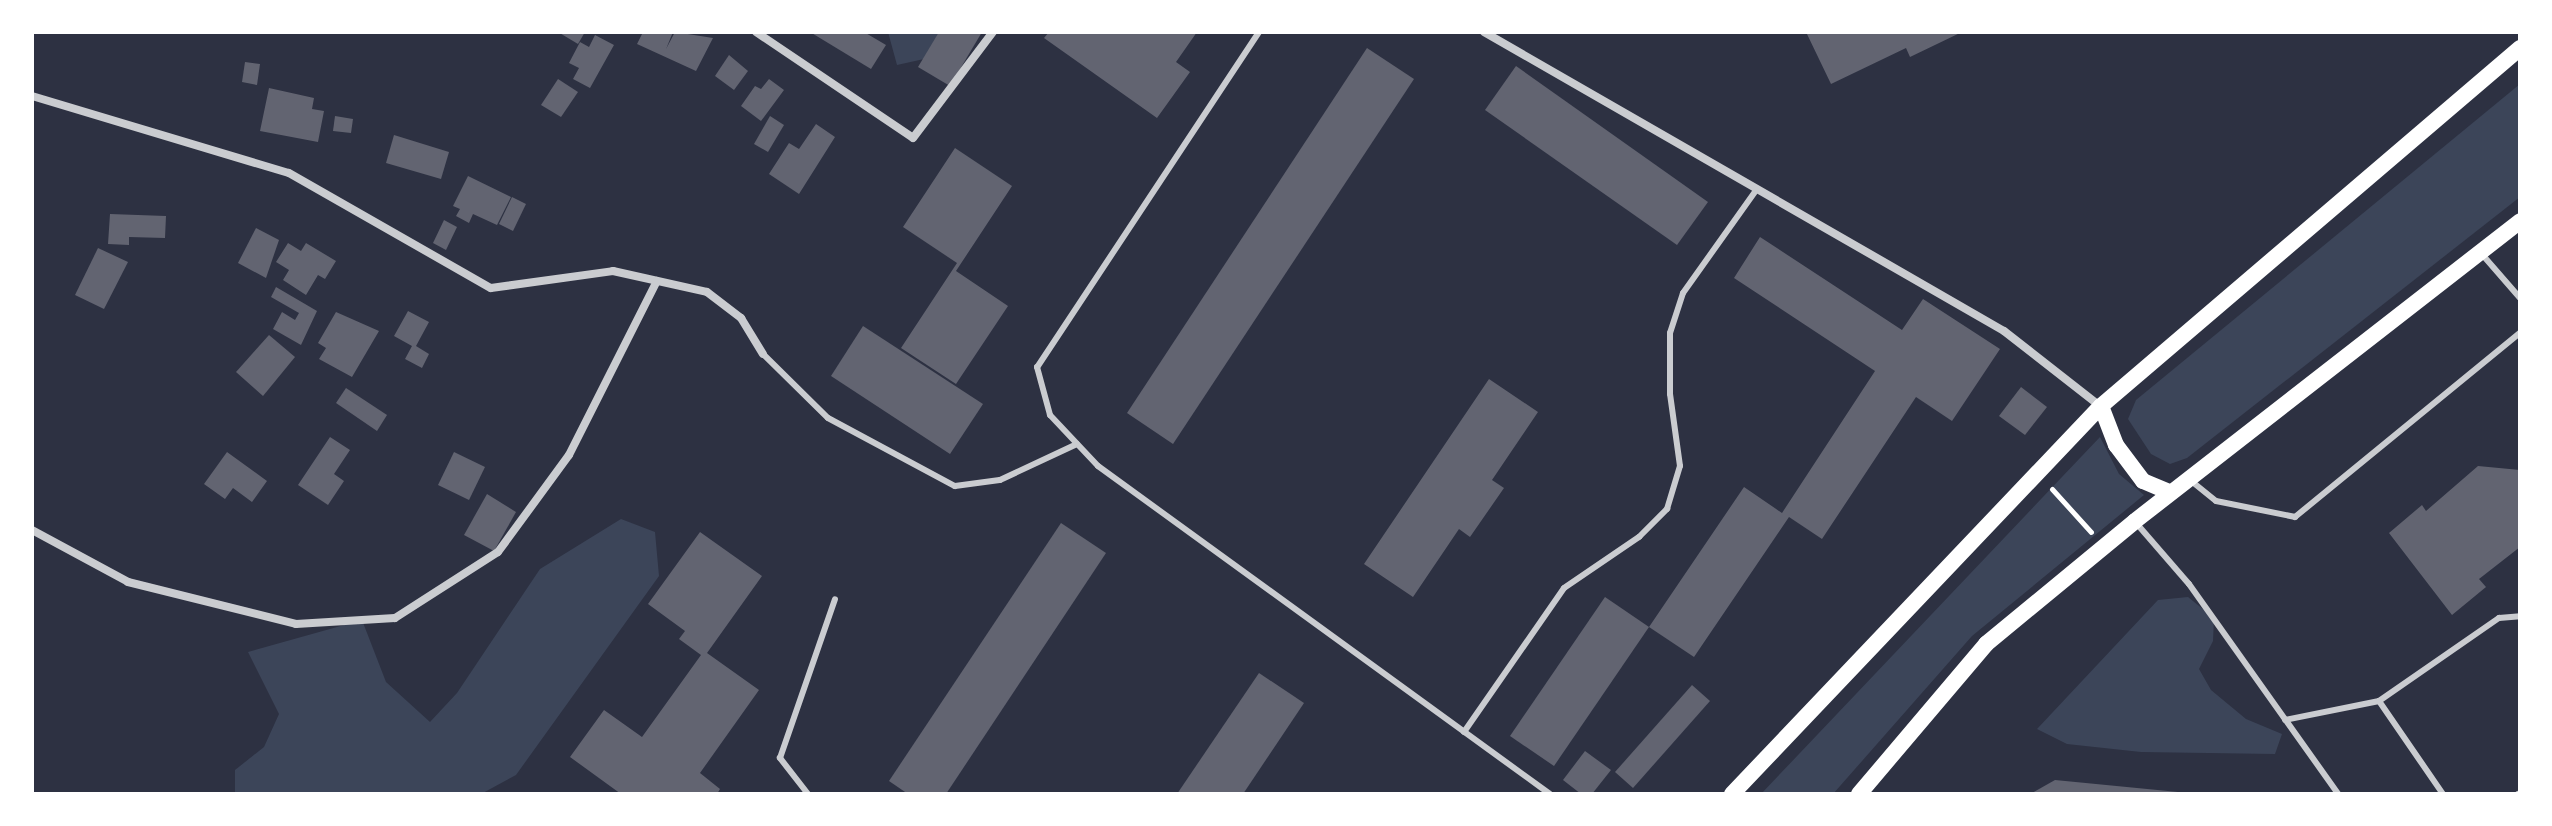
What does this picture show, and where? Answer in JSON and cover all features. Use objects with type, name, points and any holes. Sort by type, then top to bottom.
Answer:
[{"type":"main road","points":[[1732,794],[2035,470],[2101,406],[2520,48]]},
{"type":"main road","points":[[1859,794],[1986,644],[2188,479],[2520,221]]},
{"type":"main road","points":[[2101,406],[2116,445],[2143,481],[2171,493]]},
{"type":"street","points":[[756,32],[913,138],[993,32]]},
{"type":"street","points":[[1484,32],[2004,331],[2101,406]]},
{"type":"street","points":[[32,96],[289,173],[491,288],[613,271],[707,292],[741,318],[763,354]]},
{"type":"street","points":[[32,530],[128,582],[296,624],[395,618],[498,552],[569,455],[657,281]]},
{"type":"lane","points":[[1259,32],[1037,367],[1050,415],[1098,466],[1550,794]]},
{"type":"lane","points":[[1464,732],[1564,588],[1639,537],[1667,509],[1680,466],[1670,394],[1670,333],[1683,293],[1757,189]]},
{"type":"lane","points":[[2480,252],[2520,298]]},
{"type":"lane","points":[[2188,479],[2216,501],[2295,517],[2520,333]]},
{"type":"lane","points":[[763,354],[828,418],[955,486],[1000,480],[1077,444]]},
{"type":"lane","points":[[2135,521],[2189,584],[2338,794]]},
{"type":"lane","points":[[808,794],[780,758],[835,599]]},
{"type":"lane","points":[[2285,720],[2379,701],[2499,618],[2520,616]]},
{"type":"lane","points":[[2379,701],[2443,794]]},
{"type":"path","points":[[2035,470],[2104,546]]},
{"type":"shaded area","points":[[888,32],[954,32],[933,57],[897,65]]},
{"type":"shaded area","points":[[2520,84],[2520,197],[2187,458],[2170,464],[2151,454],[2128,419],[2136,400]]},
{"type":"shaded area","points":[[2100,437],[2119,474],[2144,495],[1972,636],[1833,794],[1761,794]]},
{"type":"shaded area","points":[[621,519],[655,532],[659,576],[516,775],[481,794],[235,794],[235,770],[264,747],[279,714],[248,652],[362,620],[386,682],[430,722],[457,693],[540,569]]},
{"type":"shaded area","points":[[2188,597],[2214,618],[2213,641],[2199,669],[2211,690],[2246,719],[2282,734],[2275,754],[2141,752],[2067,744],[2037,729],[2158,600]]},
{"type":"building","points":[[558,32],[585,32],[578,44]]},
{"type":"building","points":[[643,32],[673,32],[666,49],[675,32],[713,38],[696,71],[637,44]]},
{"type":"building","points":[[810,32],[864,32],[886,45],[871,69]]},
{"type":"building","points":[[939,32],[982,32],[950,86],[918,67]]},
{"type":"building","points":[[1049,32],[1197,32],[1176,62],[1190,72],[1157,118],[1044,38]]},
{"type":"building","points":[[1806,32],[1962,32],[1910,57],[1906,48],[1831,84]]},
{"type":"building","points":[[595,35],[614,45],[590,88],[573,79],[579,68],[569,63],[580,42],[589,47]]},
{"type":"building","points":[[1367,48],[1414,79],[1173,444],[1127,413]]},
{"type":"building","points":[[729,55],[748,71],[734,90],[715,76]]},
{"type":"building","points":[[245,62],[260,64],[257,85],[242,82]]},
{"type":"building","points":[[1516,66],[1708,202],[1677,245],[1485,110]]},
{"type":"building","points":[[558,79],[578,92],[561,117],[541,105]]},
{"type":"building","points":[[769,79],[784,90],[761,121],[741,106],[755,86],[761,89]]},
{"type":"building","points":[[269,88],[314,98],[312,109],[324,111],[318,142],[260,131]]},
{"type":"building","points":[[335,116],[353,119],[351,133],[333,131]]},
{"type":"building","points":[[770,116],[784,125],[768,152],[754,144]]},
{"type":"building","points":[[816,124],[835,137],[799,194],[769,174],[789,143],[799,149]]},
{"type":"building","points":[[394,135],[449,152],[441,179],[386,163]]},
{"type":"building","points":[[955,148],[1012,186],[956,271],[1008,306],[956,384],[901,348],[957,263],[903,227]]},
{"type":"building","points":[[468,176],[511,197],[497,225],[473,214],[469,223],[456,216],[460,209],[453,206]]},
{"type":"building","points":[[512,197],[526,204],[513,231],[499,224]]},
{"type":"building","points":[[110,214],[166,216],[165,238],[129,237],[129,245],[108,244]]},
{"type":"building","points":[[444,220],[457,227],[446,250],[433,243]]},
{"type":"building","points":[[256,228],[279,240],[266,278],[238,263]]},
{"type":"building","points":[[1760,237],[1902,330],[1923,299],[2000,349],[1952,421],[1916,397],[1822,539],[1789,517],[1694,657],[1649,627],[1744,487],[1782,513],[1875,371],[1734,278]]},
{"type":"building","points":[[288,243],[301,251],[306,243],[336,261],[325,279],[318,275],[306,295],[283,280],[289,270],[276,262]]},
{"type":"building","points":[[98,248],[128,262],[104,309],[75,295]]},
{"type":"building","points":[[276,287],[317,311],[301,345],[273,329],[282,312],[295,320],[299,313],[271,297]]},
{"type":"building","points":[[408,311],[429,322],[416,346],[429,354],[422,368],[405,359],[412,346],[394,336]]},
{"type":"building","points":[[336,312],[379,331],[352,377],[319,359],[326,348],[318,343]]},
{"type":"building","points":[[863,326],[983,404],[950,454],[831,376]]},
{"type":"building","points":[[269,335],[295,357],[263,396],[236,372]]},
{"type":"building","points":[[1489,379],[1538,412],[1492,480],[1504,488],[1470,537],[1459,529],[1413,597],[1364,564]]},
{"type":"building","points":[[2021,387],[2047,407],[2025,435],[1999,416]]},
{"type":"building","points":[[346,388],[387,415],[377,431],[336,403]]},
{"type":"building","points":[[330,437],[350,450],[334,474],[344,481],[328,505],[298,485]]},
{"type":"building","points":[[227,452],[267,481],[252,502],[233,488],[225,499],[204,484]]},
{"type":"building","points":[[454,452],[485,467],[469,500],[438,485]]},
{"type":"building","points":[[2478,466],[2520,470],[2520,547],[2479,579],[2486,587],[2452,615],[2389,533],[2422,505],[2426,511]]},
{"type":"building","points":[[487,494],[516,512],[494,551],[464,535]]},
{"type":"building","points":[[1061,523],[1106,553],[946,794],[908,794],[889,781]]},
{"type":"building","points":[[700,532],[762,576],[707,653],[759,690],[700,773],[720,789],[717,794],[621,794],[570,757],[604,710],[642,737],[701,655],[679,639],[685,631],[648,604]]},
{"type":"building","points":[[1605,597],[1649,627],[1554,766],[1510,736]]},
{"type":"building","points":[[1259,673],[1304,703],[1243,794],[1177,794]]},
{"type":"building","points":[[1692,685],[1710,701],[1633,788],[1615,772]]},
{"type":"building","points":[[1585,751],[1611,770],[1592,794],[1581,794],[1563,780]]},
{"type":"building","points":[[2055,780],[2178,792],[2178,794],[2030,794]]}]
